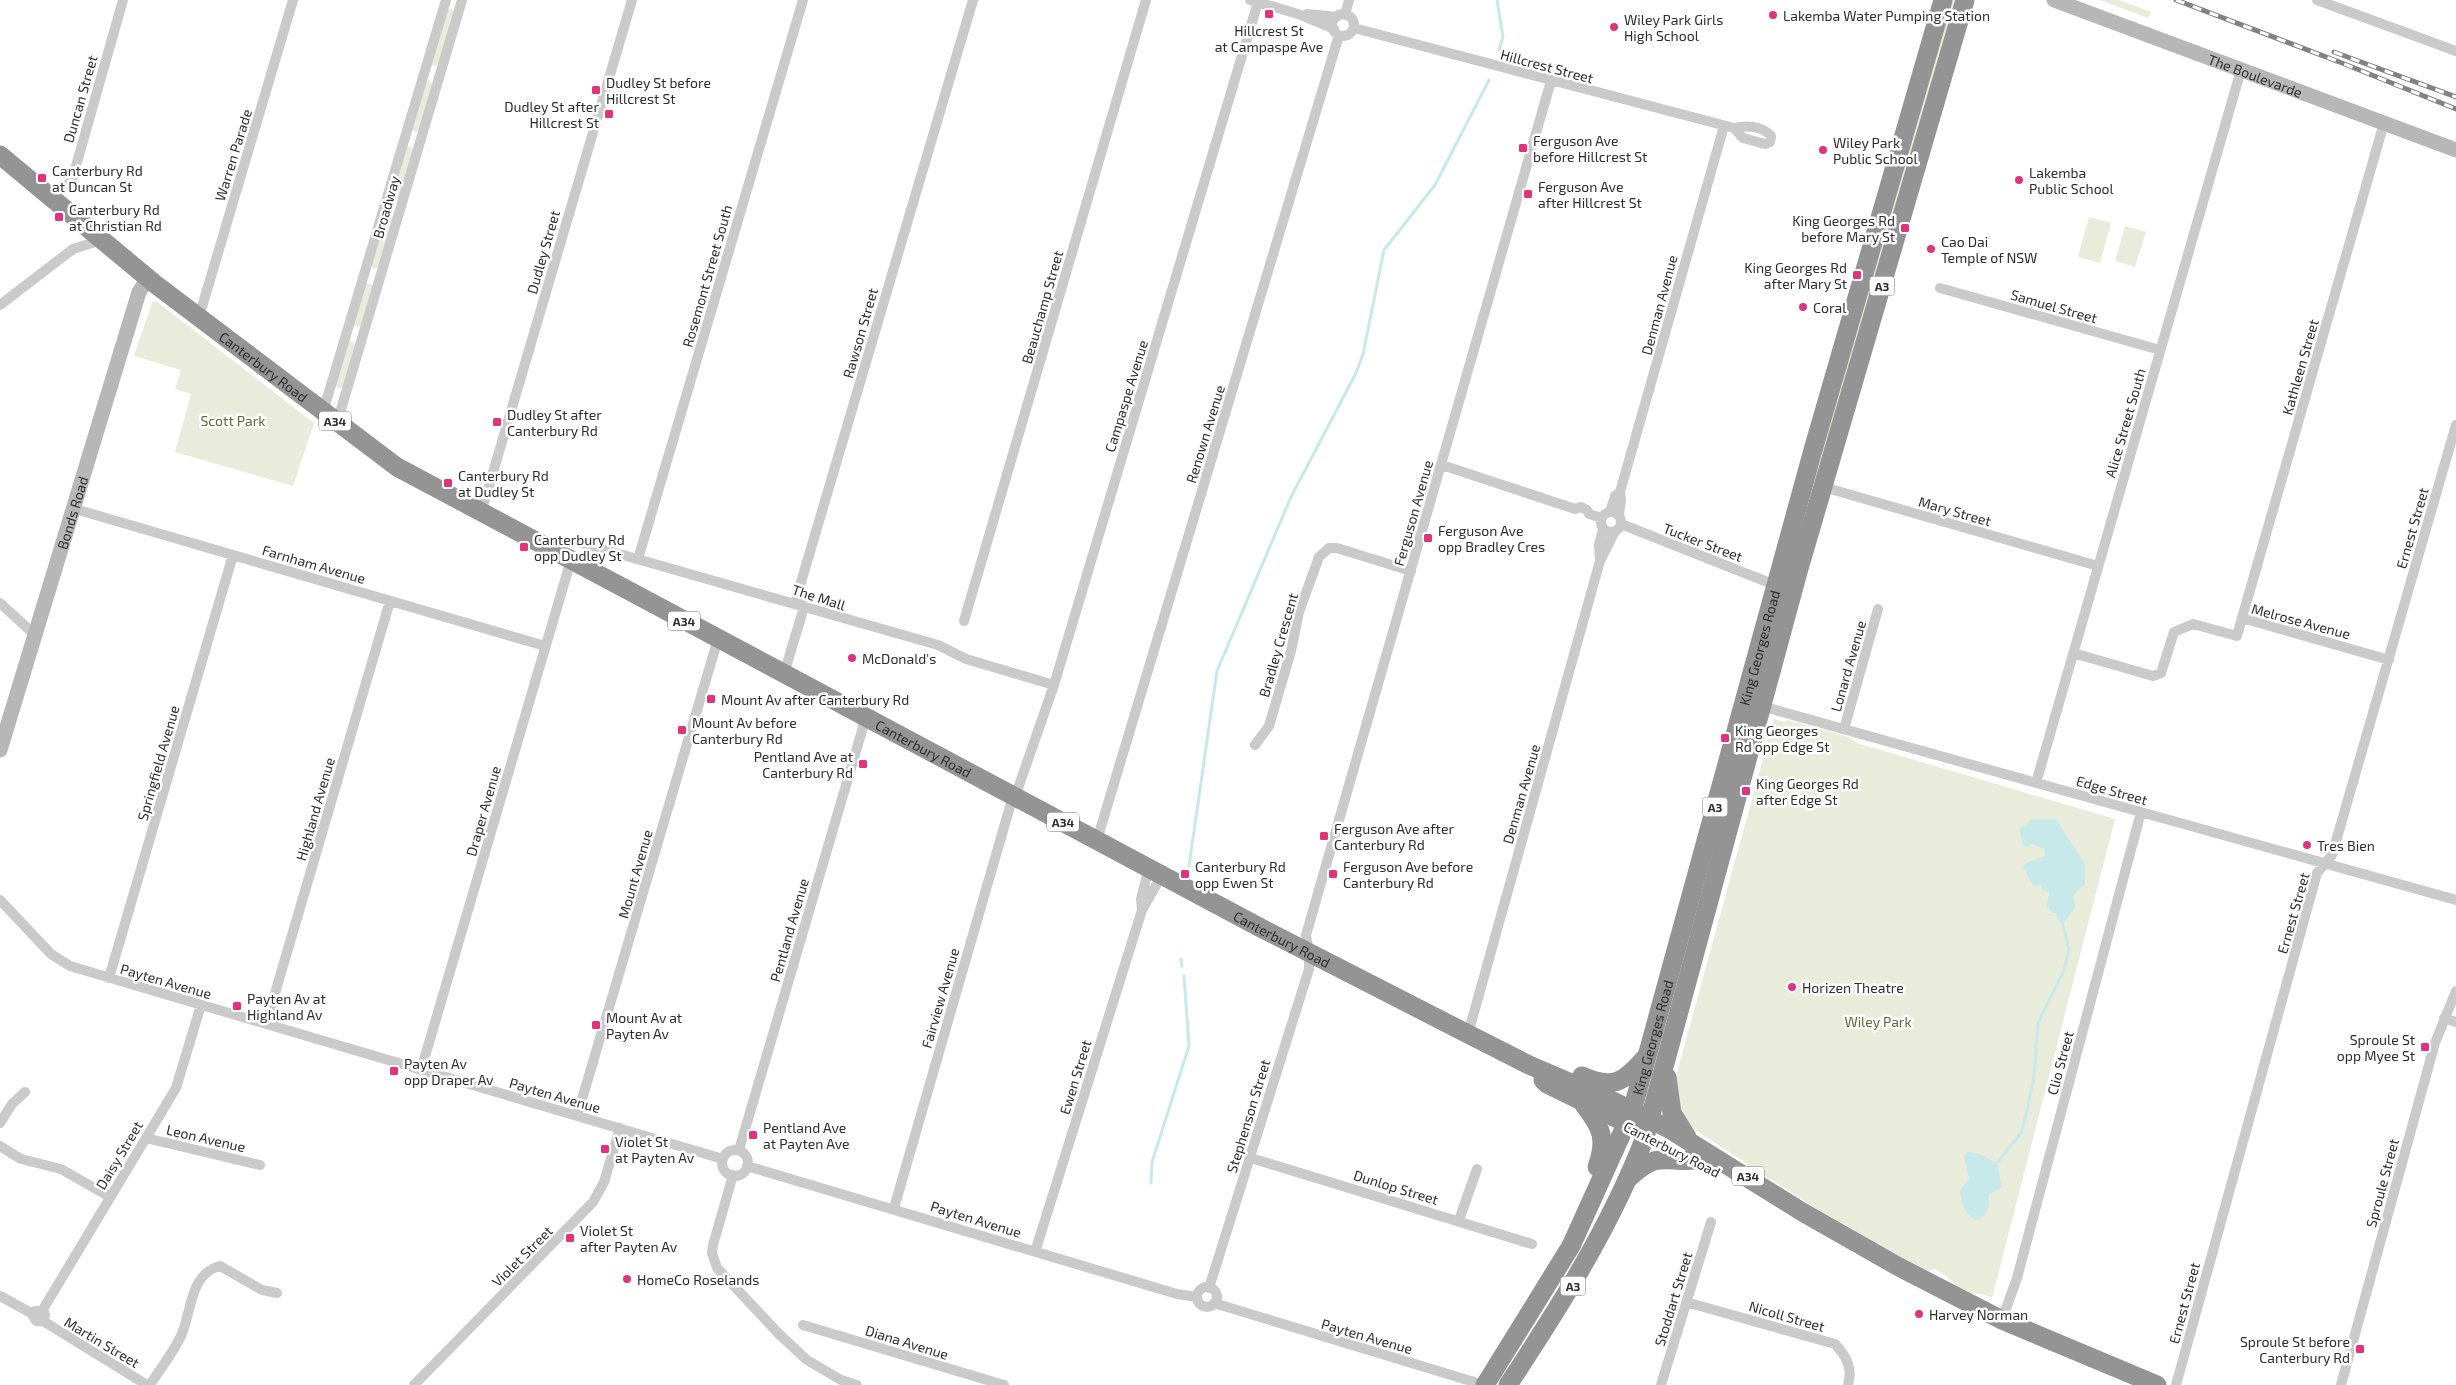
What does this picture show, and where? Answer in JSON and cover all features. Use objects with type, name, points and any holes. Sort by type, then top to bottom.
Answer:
[{"type":"highway","name":"King Georges Road","points":[[1484,1385],[1539,1300],[1570,1246],[1629,1118],[1648,1055],[1775,585],[1943,0]]},
{"type":"highway","name":"King Georges Road","points":[[1508,1385],[1574,1284],[1626,1180],[1648,1126],[1761,706],[1965,0]]},
{"type":"highway","name":"Canterbury Road","points":[[0,155],[148,278],[397,467],[718,640],[1309,952],[1629,1118],[1691,1141],[1804,1212],[1899,1267],[2002,1320],[2157,1385]]},
{"type":"highway","points":[[1529,1065],[1579,1074],[1604,1084],[1618,1082],[1632,1072],[1648,1055]]},
{"type":"highway","points":[[1666,1061],[1672,1113],[1691,1141]]},
{"type":"highway","name":"Canterbury Road","points":[[1529,1065],[1547,1084],[1582,1103],[1629,1118]]},
{"type":"highway","points":[[1582,1103],[1596,1120],[1604,1141],[1586,1214]]},
{"type":"highway","name":"Canterbury Road","points":[[1648,1126],[1698,1160],[1839,1243],[1865,1256],[1899,1267]]},
{"type":"highway","points":[[1626,1180],[1651,1161],[1667,1158],[1684,1161],[1698,1160]]},
{"type":"main road","name":"The Boulevarde","points":[[2054,0],[2456,150]]},
{"type":"main road","name":"Bonds Road","points":[[0,750],[75,509],[140,288],[148,278]]},
{"type":"street","name":"Duncan Street","points":[[52,198],[72,180],[123,0]]},
{"type":"street","name":"Warren Parade","points":[[199,317],[293,0]]},
{"type":"street","name":"Broadway","points":[[330,417],[446,0]]},
{"type":"street","name":"Broadway","points":[[330,417],[462,0]]},
{"type":"street","name":"Dudley Street","points":[[481,513],[632,0]]},
{"type":"street","name":"Rosemont Street South","points":[[638,559],[803,0]]},
{"type":"street","name":"Rawson Street","points":[[784,674],[804,607],[797,597],[973,0]]},
{"type":"street","name":"Beauchamp Street","points":[[964,621],[1146,0]]},
{"type":"street","points":[[1336,32],[1333,23],[1341,16],[1349,0]]},
{"type":"street","points":[[2317,0],[2456,51]]},
{"type":"street","points":[[1254,1],[1298,14],[1336,32],[1350,34],[1354,28],[1353,21],[1341,16],[1298,14]]},
{"type":"street","name":"Campaspe Avenue","points":[[1014,796],[1054,685],[1254,1]]},
{"type":"street","name":"Hillcrest Street","points":[[1354,28],[1729,127]]},
{"type":"street","name":"Renown Avenue","points":[[1097,840],[1336,32]]},
{"type":"street","name":"Alice Street South","points":[[2036,783],[2241,70]]},
{"type":"street","name":"Ferguson Avenue","points":[[1309,952],[1306,935],[1551,81]]},
{"type":"street","name":"Kathleen Street","points":[[2242,618],[2384,123]]},
{"type":"street","name":"Denman Avenue","points":[[1468,1034],[1600,560],[1621,500],[1620,492],[1729,127]]},
{"type":"street","points":[[0,305],[73,248],[101,240]]},
{"type":"street","name":"Samuel Street","points":[[1940,288],[2160,350]]},
{"type":"street","name":"Ernest Street","points":[[2176,1385],[2317,873],[2332,855],[2456,425]]},
{"type":"street","name":"Tucker Street","points":[[1442,465],[1575,509],[1581,507],[1587,510],[1589,514],[1613,520],[1775,585]]},
{"type":"street","name":"Mary Street","points":[[1804,482],[2098,566]]},
{"type":"street","name":"Farnham Avenue","points":[[75,509],[545,646]]},
{"type":"street","name":"Denman Avenue","points":[[1600,560],[1599,545],[1603,529],[1613,520]]},
{"type":"street","name":"The Mall","points":[[574,541],[938,646],[966,659],[1054,685]]},
{"type":"street","name":"Bradley Crescent","points":[[1255,745],[1269,726],[1291,651],[1295,626],[1319,557],[1324,551],[1329,548],[1337,548],[1411,571]]},
{"type":"street","name":"Springfield Avenue","points":[[109,978],[233,555]]},
{"type":"street","name":"Draper Avenue","points":[[421,1070],[571,560]]},
{"type":"street","name":"Highland Avenue","points":[[266,1024],[390,601]]},
{"type":"street","points":[[0,603],[35,635]]},
{"type":"street","name":"Lonard Avenue","points":[[1844,730],[1878,609]]},
{"type":"street","name":"Melrose Avenue","points":[[2073,653],[2153,676],[2161,673],[2174,632],[2193,624],[2237,636],[2242,618],[2389,660]]},
{"type":"street","name":"Mount Avenue","points":[[577,1116],[718,640]]},
{"type":"street","name":"Edge Street","points":[[1761,706],[2456,900]]},
{"type":"street","name":"Pentland Avenue","points":[[738,1150],[866,717]]},
{"type":"street","name":"Fairview Avenue","points":[[894,1208],[1014,796]]},
{"type":"street","name":"Clio Street","points":[[2002,1320],[2017,1278],[2141,812]]},
{"type":"street","name":"Ewen Street","points":[[1035,1252],[1142,910],[1142,899],[1156,871]]},
{"type":"street","name":"Payten Avenue","points":[[0,900],[56,958],[70,966],[723,1159]]},
{"type":"street","name":"Stephenson Street","points":[[1209,1288],[1251,1158],[1308,969],[1309,952]]},
{"type":"street","name":"Sproule Street","points":[[2341,1385],[2420,1096],[2444,1018],[2456,991]]},
{"type":"street","name":"Daisy Street","points":[[39,1315],[176,1088],[201,1005]]},
{"type":"street","points":[[2444,1018],[2456,1022]]},
{"type":"street","points":[[0,1123],[12,1104],[25,1092]]},
{"type":"street","name":"Violet Street","points":[[414,1385],[593,1202],[604,1182],[620,1128]]},
{"type":"street","name":"Leon Avenue","points":[[146,1138],[260,1165]]},
{"type":"street","points":[[0,1146],[21,1159],[61,1169],[110,1197]]},
{"type":"street","points":[[738,1150],[747,1158],[747,1166],[740,1174],[733,1175],[723,1167],[723,1159],[731,1151],[738,1150]]},
{"type":"street","name":"Dunlop Street","points":[[1251,1158],[1459,1220],[1532,1244]]},
{"type":"street","name":"Payten Avenue","points":[[747,1166],[894,1208],[1177,1294],[1197,1297]]},
{"type":"street","points":[[1459,1220],[1477,1169]]},
{"type":"street","points":[[733,1175],[712,1253],[717,1268],[779,1334],[807,1360],[842,1380],[857,1385]]},
{"type":"street","name":"Stoddart Street","points":[[1661,1385],[1711,1222]]},
{"type":"street","points":[[148,1385],[181,1336],[194,1290],[211,1268],[220,1266],[262,1290],[277,1293]]},
{"type":"street","points":[[1209,1288],[1216,1294],[1214,1303],[1205,1307],[1199,1303],[1197,1297],[1200,1290],[1209,1288]]},
{"type":"street","name":"Martin Street","points":[[0,1296],[39,1315],[148,1385]]},
{"type":"street","name":"Nicoll Street","points":[[1686,1302],[1835,1344],[1847,1358],[1850,1376],[1848,1385]]},
{"type":"street","name":"Payten Avenue","points":[[1214,1303],[1484,1385]]},
{"type":"street","name":"Diana Avenue","points":[[803,1325],[1004,1385]]},
{"type":"green space","points":[[1952,0],[1957,0],[1822,458],[1823,448]]},
{"type":"green space","points":[[2100,0],[2119,0],[2151,12],[2148,18]]},
{"type":"green space","points":[[451,9],[454,11],[440,64],[434,66],[431,64],[447,10]]},
{"type":"green space","points":[[429,80],[433,85],[419,132],[415,132],[412,130],[426,81]]},
{"type":"green space","points":[[410,146],[413,150],[399,199],[394,200],[392,198],[407,147]]},
{"type":"green space","points":[[387,215],[393,216],[379,267],[374,269],[371,266]]},
{"type":"green space","points":[[2089,217],[2111,223],[2100,263],[2078,257]]},
{"type":"green space","points":[[2125,226],[2146,232],[2135,267],[2115,261]]},
{"type":"green space","points":[[366,283],[373,285],[362,325],[357,327],[354,324]]},
{"type":"green space","name":"Scott Park","points":[[156,301],[314,423],[293,486],[175,452],[191,394],[175,389],[181,370],[134,356],[152,303]]},
{"type":"green space","points":[[352,341],[356,347],[343,387],[339,389],[335,384],[349,342]]},
{"type":"green space","name":"Wiley Park","points":[[1774,719],[1784,722],[1787,720],[1849,737],[1857,743],[2115,819],[1992,1298],[1964,1290],[1935,1269],[1921,1270],[1855,1233],[1855,1230],[1823,1213],[1686,1124],[1674,1101],[1675,1080]]},
{"type":"water","points":[[2033,819],[2056,819],[2085,864],[2085,884],[2073,895],[2075,908],[2065,921],[2059,922],[2056,913],[2052,913],[2047,905],[2049,892],[2042,890],[2041,886],[2033,886],[2023,867],[2026,863],[2045,856],[2044,849],[2032,844],[2027,847],[2023,845],[2019,829]]},
{"type":"water","points":[[1967,1152],[1979,1154],[1997,1163],[2002,1188],[1989,1194],[1987,1212],[1978,1220],[1967,1212],[1960,1190],[1969,1178],[1964,1156]]},
{"type":"waterway","points":[[1497,0],[1503,37],[1499,50]]},
{"type":"waterway","points":[[1189,866],[1217,671],[1291,497],[1356,373],[1363,354],[1384,250],[1435,185],[1489,80]]},
{"type":"waterway","points":[[1997,1163],[2021,1133],[2026,1115],[2034,1076],[2038,1023],[2064,970],[2069,949],[2062,922]]},
{"type":"waterway","points":[[1181,959],[1182,966]]},
{"type":"waterway","points":[[1151,1183],[1152,1162],[1189,1046],[1184,976]]},
{"type":"railway","points":[[2176,0],[2342,63],[2456,109]]},
{"type":"railway","points":[[2334,52],[2456,97]]},
{"type":"place","name":"Hillcrest St at Campaspe Ave","points":[[1269,14]]},
{"type":"place","name":"Lakemba Water Pumping Station","points":[[1773,15]]},
{"type":"place","name":"Wiley Park Girls High School","points":[[1614,27]]},
{"type":"place","name":"Dudley St before Hillcrest St","points":[[596,90]]},
{"type":"place","name":"Dudley St after Hillcrest St","points":[[609,114]]},
{"type":"place","name":"Ferguson Ave before Hillcrest St","points":[[1523,148]]},
{"type":"place","name":"Wiley Park Public School","points":[[1823,150]]},
{"type":"place","name":"Canterbury Rd at Duncan St","points":[[42,178]]},
{"type":"place","name":"Lakemba Public School","points":[[2019,180]]},
{"type":"place","name":"Ferguson Ave after Hillcrest St","points":[[1528,194]]},
{"type":"place","name":"Canterbury Rd at Christian Rd","points":[[59,217]]},
{"type":"place","name":"King Georges Rd before Mary St","points":[[1905,228]]},
{"type":"place","name":"Cao Dai Temple of NSW","points":[[1931,249]]},
{"type":"place","name":"King Georges Rd after Mary St","points":[[1857,275]]},
{"type":"place","name":"Coral","points":[[1803,307]]},
{"type":"place","name":"Dudley St after Canterbury Rd","points":[[497,422]]},
{"type":"place","name":"Canterbury Rd at Dudley St","points":[[448,483]]},
{"type":"place","name":"Ferguson Ave opp Bradley Cres","points":[[1428,538]]},
{"type":"place","name":"Canterbury Rd opp Dudley St","points":[[524,547]]},
{"type":"place","name":"McDonald's","points":[[852,658]]},
{"type":"place","name":"Mount Av after Canterbury Rd","points":[[711,699]]},
{"type":"place","name":"Mount Av before Canterbury Rd","points":[[682,730]]},
{"type":"place","name":"King Georges Rd opp Edge St","points":[[1725,738]]},
{"type":"place","name":"Pentland Ave at Canterbury Rd","points":[[863,764]]},
{"type":"place","name":"King Georges Rd after Edge St","points":[[1746,791]]},
{"type":"place","name":"Ferguson Ave after Canterbury Rd","points":[[1324,836]]},
{"type":"place","name":"Tres Bien","points":[[2307,845]]},
{"type":"place","name":"Canterbury Rd opp Ewen St","points":[[1185,874]]},
{"type":"place","name":"Ferguson Ave before Canterbury Rd","points":[[1333,874]]},
{"type":"place","name":"Horizen Theatre","points":[[1792,987]]},
{"type":"place","name":"Payten Av at Highland Av","points":[[237,1006]]},
{"type":"place","name":"Mount Av at Payten Av","points":[[596,1025]]},
{"type":"place","name":"Sproule St opp Myee St","points":[[2425,1047]]},
{"type":"place","name":"Payten Av opp Draper Av","points":[[394,1071]]},
{"type":"place","name":"Pentland Ave at Payten Ave","points":[[753,1135]]},
{"type":"place","name":"Violet St at Payten Av","points":[[605,1149]]},
{"type":"place","name":"Violet St after Payten Av","points":[[570,1238]]},
{"type":"place","name":"HomeCo Roselands","points":[[627,1279]]},
{"type":"place","name":"Harvey Norman","points":[[1919,1314]]},
{"type":"place","name":"Sproule St before Canterbury Rd","points":[[2360,1349]]}]
